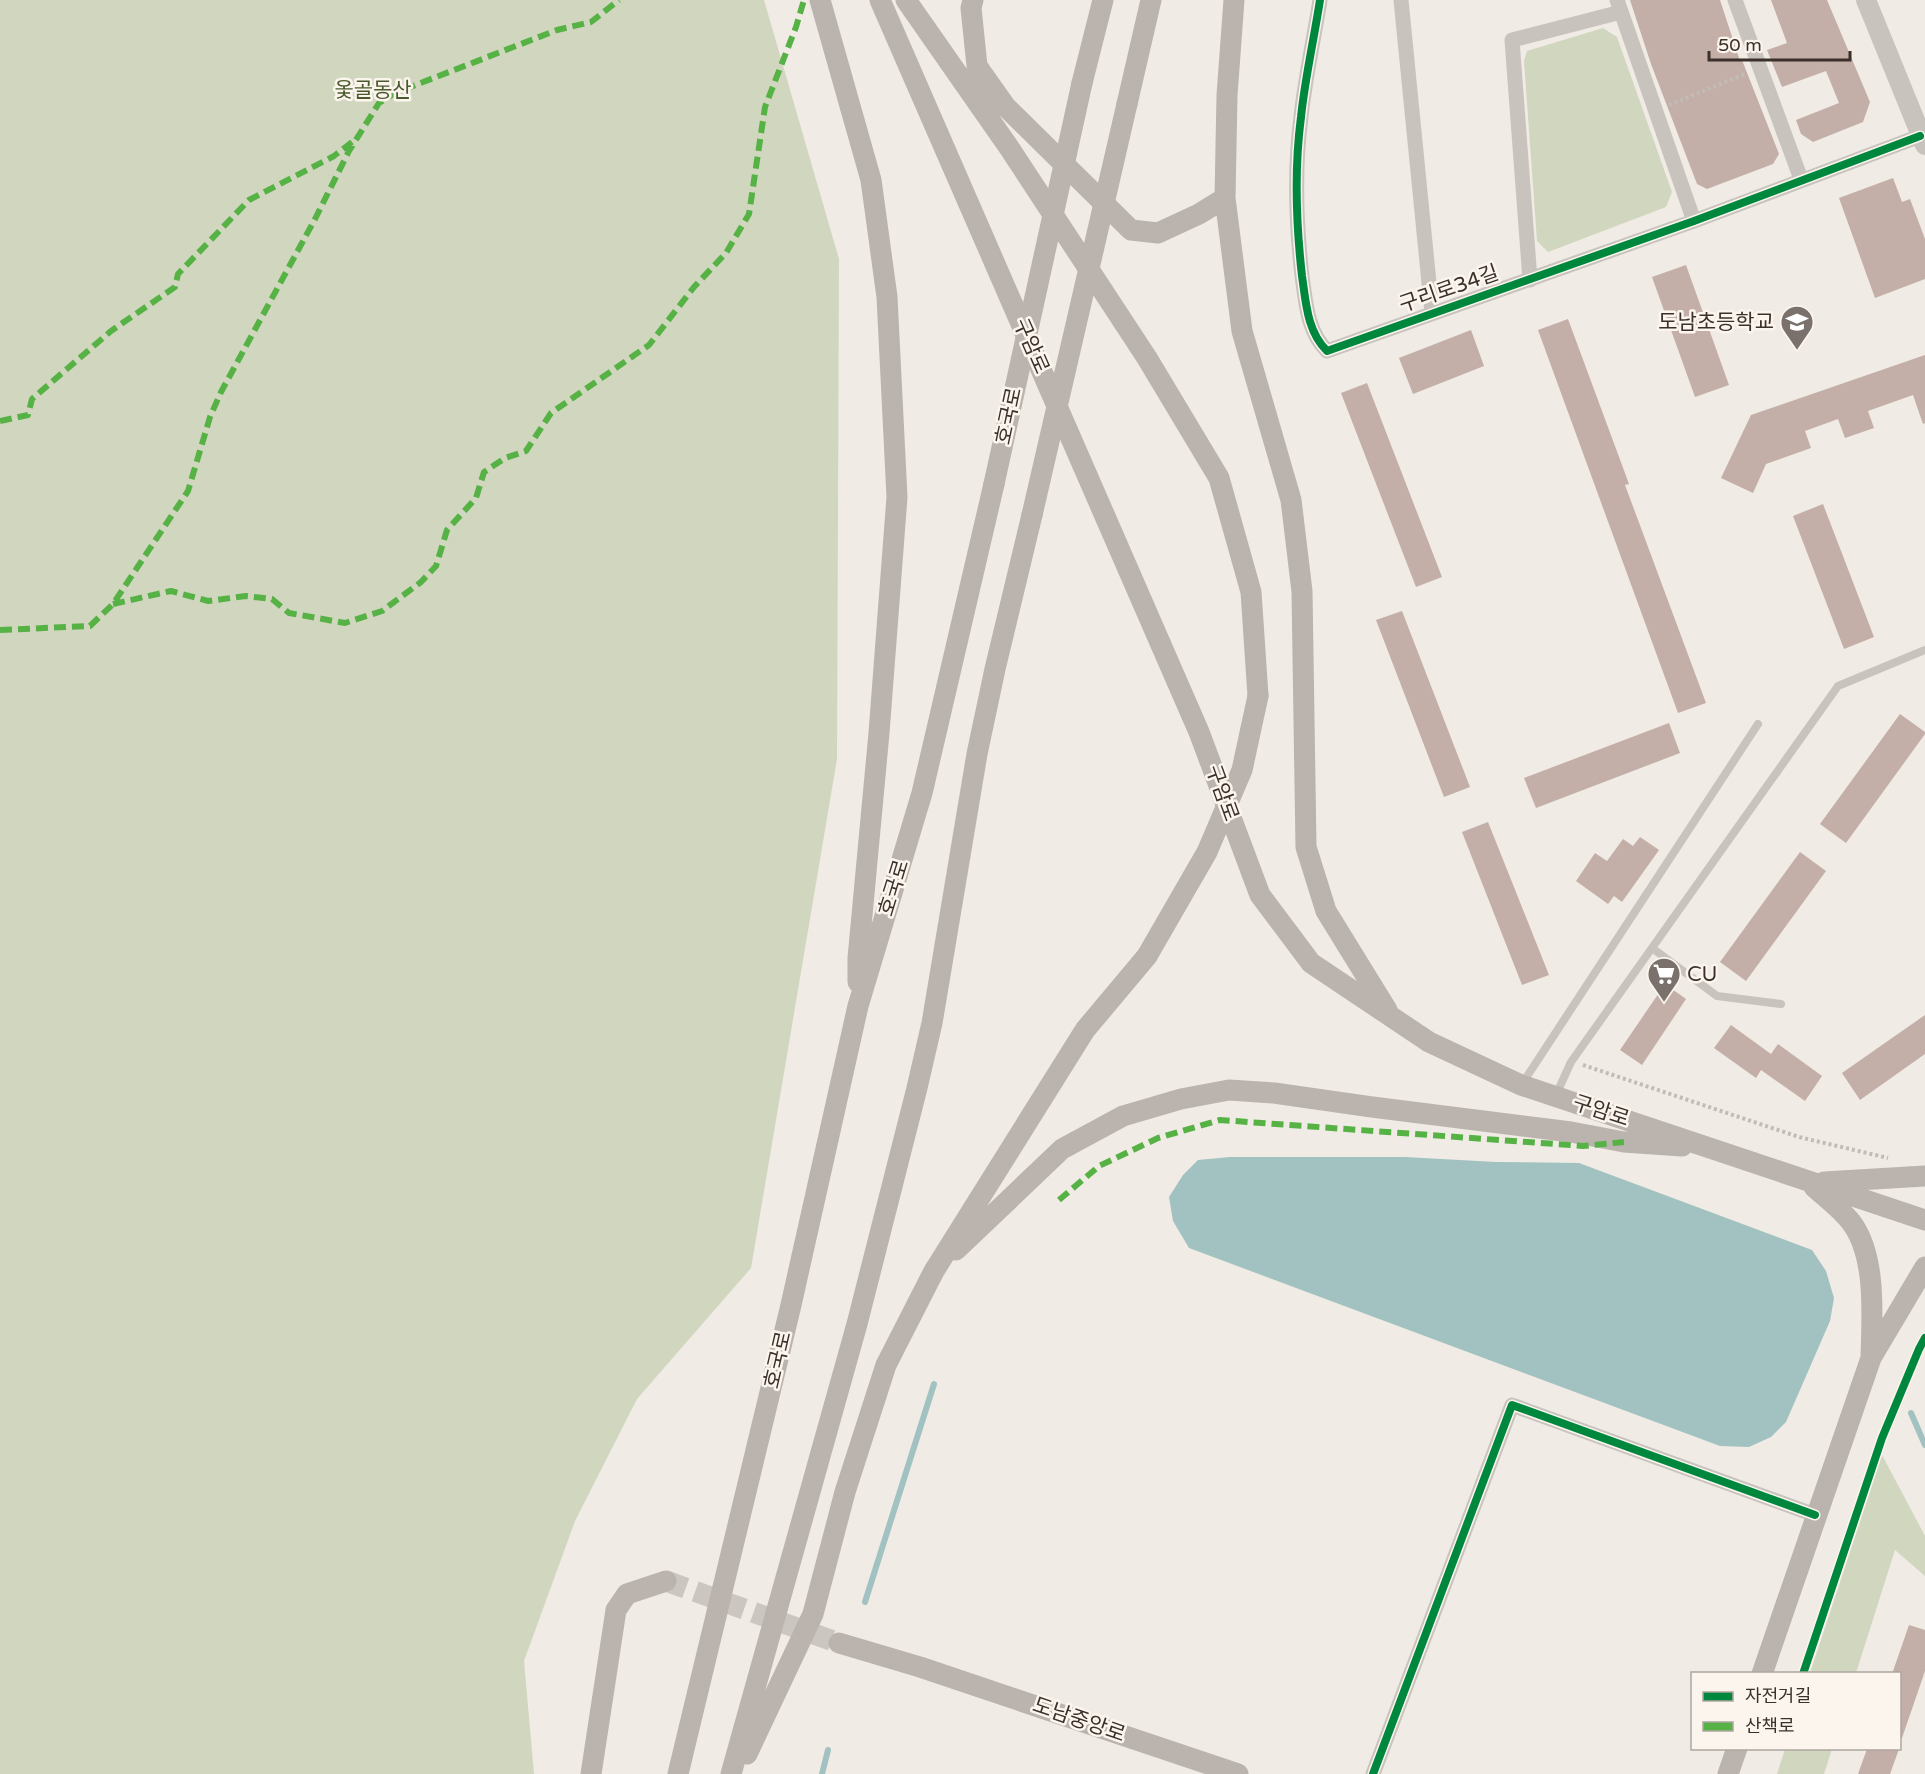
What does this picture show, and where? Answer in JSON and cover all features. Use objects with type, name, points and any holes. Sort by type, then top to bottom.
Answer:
[{"type":"main road","points":[[820,0],[871,180],[887,297],[897,497],[879,733],[858,958],[858,1006]]},
{"type":"main road","name":"구암로","points":[[880,0],[1199,732],[1260,895],[1311,963],[1430,1042],[1521,1085],[1925,1220]]},
{"type":"main road","points":[[738,1774],[813,1614],[845,1492],[886,1365],[934,1271],[1085,1030],[1147,956],[1207,852],[1242,770],[1257,696],[1251,592],[1219,478],[1147,358],[1010,149],[906,0]]},
{"type":"main road","points":[[974,0],[971,8],[977,66],[1006,107],[1131,230],[1158,232],[1199,214],[1225,198]]},
{"type":"main road","name":"호국로","points":[[678,1774],[791,1305],[858,1006],[922,793],[994,484],[1082,83],[1103,0]]},
{"type":"main road","name":"호국로","points":[[731,1774],[856,1324],[920,1077],[932,1023],[977,754],[1151,0]]},
{"type":"main road","points":[[1234,0],[1227,95],[1225,198],[1242,331],[1291,500],[1302,591],[1306,847],[1326,911],[1390,1016]]},
{"type":"main road","points":[[934,1271],[1062,1149],[1124,1116],[1181,1099],[1229,1090],[1274,1093],[1571,1132],[1624,1142],[1714,1149]]},
{"type":"main road","points":[[1809,1182],[1925,1176]]},
{"type":"main road","points":[[1809,1182],[1852,1223],[1867,1256],[1872,1297],[1871,1358]]},
{"type":"main road","points":[[1763,1672],[1871,1358],[1925,1267]]},
{"type":"main road","points":[[591,1774],[616,1610],[627,1594],[666,1581]]},
{"type":"main road","name":"도남중앙로","points":[[839,1643],[920,1667],[1238,1774]]},
{"type":"main road","points":[[1728,1774],[1737,1750]]},
{"type":"street","name":"구리로34길","points":[[1320,0],[1301,116],[1296,173],[1298,241],[1306,311],[1316,340],[1328,351],[1530,280],[1801,179],[1922,141]]},
{"type":"street","points":[[1401,0],[1432,313]]},
{"type":"street","points":[[1735,0],[1801,179]]},
{"type":"street","points":[[1866,0],[1922,141]]},
{"type":"street","points":[[1530,280],[1512,40],[1619,6],[1694,220]]},
{"type":"street","points":[[1373,1774],[1512,1405],[1815,1515]]},
{"type":"lane","points":[[1555,1096],[1571,1062],[1838,686],[1925,650]]},
{"type":"lane","points":[[1521,1085],[1758,724]]},
{"type":"lane","points":[[1652,948],[1717,996],[1781,1004]]},
{"type":"path","points":[[1655,111],[1760,68]]},
{"type":"path","points":[[1571,1062],[1799,1137],[1892,1159]]},
{"type":"green space","name":"옻골동산","points":[[0,0],[764,0],[839,259],[837,759],[751,1268],[637,1399],[575,1521],[524,1661],[534,1774],[0,1774]]},
{"type":"green space","points":[[1603,28],[1617,37],[1672,192],[1666,207],[1548,252],[1537,241],[1524,61],[1527,51]]},
{"type":"green space","points":[[1882,1455],[1925,1536],[1925,1576],[1895,1550],[1856,1672],[1810,1672]]},
{"type":"green space","points":[[1784,1750],[1832,1750],[1824,1774],[1777,1774]]},
{"type":"water","points":[[1230,1157],[1405,1157],[1496,1162],[1579,1163],[1812,1250],[1826,1271],[1834,1298],[1830,1321],[1786,1422],[1771,1437],[1749,1447],[1720,1446],[1189,1248],[1173,1221],[1169,1197],[1183,1175],[1198,1160]]},
{"type":"building","points":[[1630,0],[1720,0],[1740,61],[1742,60],[1779,154],[1773,164],[1707,189],[1697,184],[1651,64]]},
{"type":"building","points":[[1771,0],[1827,0],[1870,102],[1863,122],[1813,142],[1801,134],[1796,120],[1839,103],[1826,71],[1782,87],[1767,50],[1787,43]]},
{"type":"building","points":[[1893,178],[1902,202],[1910,199],[1925,239],[1925,279],[1875,298],[1839,198]]},
{"type":"building","points":[[1686,265],[1729,385],[1695,397],[1652,277]]},
{"type":"building","points":[[1568,319],[1629,484],[1625,485],[1706,703],[1678,713],[1538,330]]},
{"type":"building","points":[[1471,330],[1484,366],[1413,394],[1399,358]]},
{"type":"building","points":[[1925,355],[1925,423],[1923,424],[1913,395],[1868,411],[1874,428],[1845,438],[1838,419],[1805,431],[1811,448],[1766,464],[1753,493],[1721,478],[1751,415]]},
{"type":"building","points":[[1367,383],[1442,577],[1416,587],[1341,393]]},
{"type":"building","points":[[1823,504],[1874,637],[1844,649],[1793,516]]},
{"type":"building","points":[[1402,611],[1470,787],[1444,797],[1376,620]]},
{"type":"building","points":[[1900,714],[1925,734],[1846,843],[1820,824]]},
{"type":"building","points":[[1669,723],[1680,753],[1536,808],[1524,778]]},
{"type":"building","points":[[1488,822],[1549,975],[1522,985],[1462,832]]},
{"type":"building","points":[[1640,837],[1659,850],[1622,902],[1614,896],[1608,904],[1576,881],[1595,853],[1607,861],[1623,839],[1633,846]]},
{"type":"building","points":[[1800,852],[1826,871],[1746,981],[1720,962]]},
{"type":"building","points":[[1665,984],[1686,999],[1642,1065],[1620,1050]]},
{"type":"building","points":[[1925,1015],[1925,1054],[1860,1100],[1842,1073]]},
{"type":"building","points":[[1731,1025],[1771,1054],[1778,1044],[1822,1076],[1805,1101],[1761,1070],[1756,1078],[1714,1048]]},
{"type":"building","points":[[1909,1625],[1925,1630],[1925,1671],[1902,1738],[1901,1672],[1893,1672]]},
{"type":"building","points":[[1867,1750],[1899,1750],[1890,1774],[1858,1774]]},
{"type":"waterway","points":[[865,1602],[934,1384]]},
{"type":"waterway","points":[[1911,1413],[1925,1445]]},
{"type":"waterway","points":[[822,1774],[828,1750]]},
{"type":"tunnel","points":[[666,1581],[839,1643]]},
{"type":"marked path","points":[[0,630],[90,626],[113,604],[188,491],[210,417],[221,392],[315,219],[349,151],[379,103],[395,93],[557,30],[591,22],[619,0]]},
{"type":"marked path","points":[[113,604],[171,591],[208,601],[246,596],[272,599],[289,613],[345,623],[382,611],[421,582],[436,566],[447,530],[476,498],[484,472],[505,458],[526,451],[551,413],[649,345],[694,287],[726,253],[749,214],[765,107],[804,0]]},
{"type":"marked path","points":[[0,421],[28,415],[32,399],[111,331],[175,287],[178,274],[249,200],[334,156],[352,142]]},
{"type":"marked path","points":[[1059,1200],[1099,1166],[1158,1138],[1220,1120],[1583,1146],[1624,1142]]},
{"type":"cycle path","points":[[1320,0],[1299,137],[1297,216],[1306,306],[1315,335],[1327,351],[1694,221],[1920,136]]},
{"type":"cycle path","points":[[1804,1672],[1882,1438],[1925,1338]]},
{"type":"cycle path","points":[[1373,1774],[1512,1405],[1815,1515]]},
{"type":"place","name":"도남초등학교","points":[[1797,351]]},
{"type":"place","name":"CU","points":[[1664,1003]]}]
